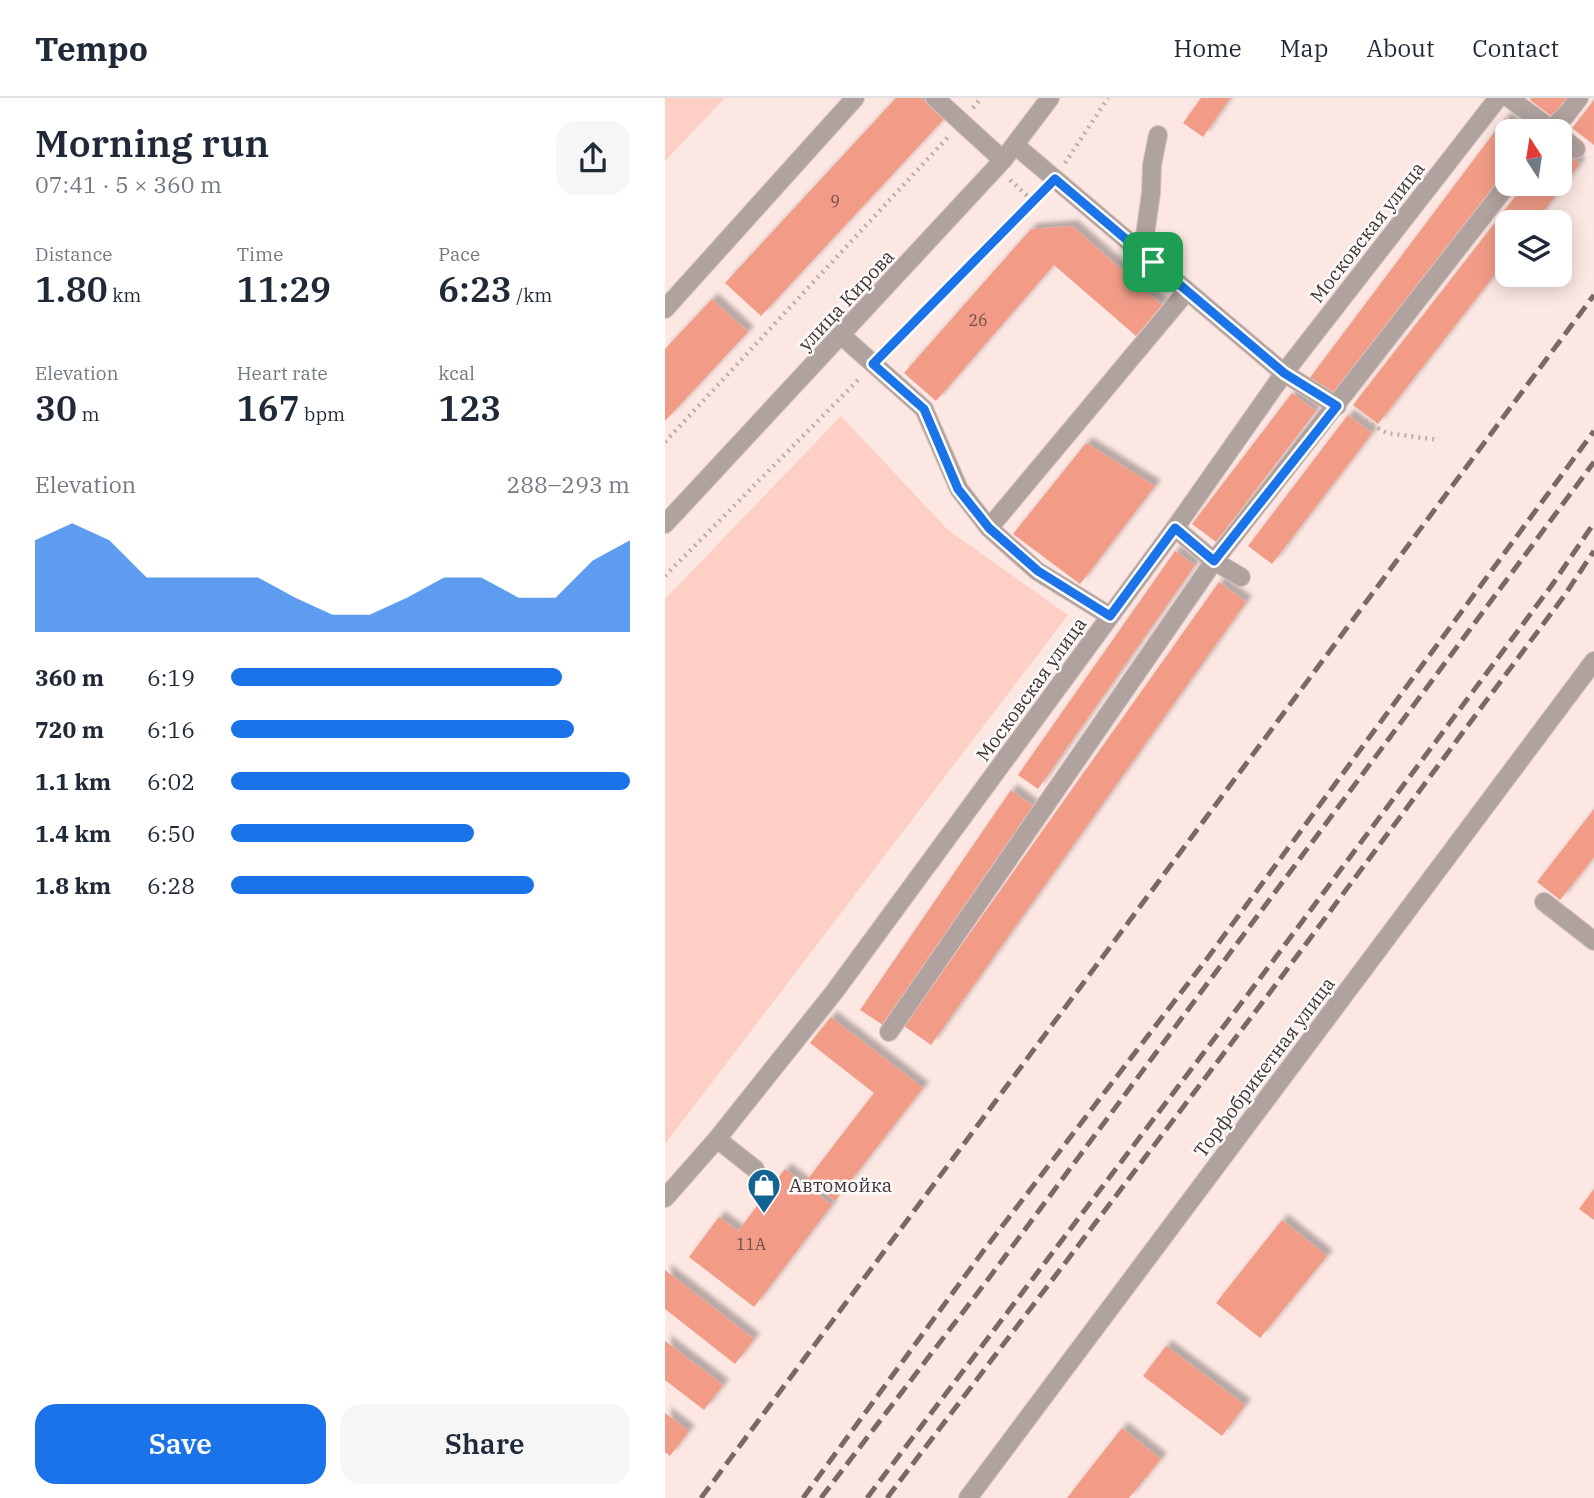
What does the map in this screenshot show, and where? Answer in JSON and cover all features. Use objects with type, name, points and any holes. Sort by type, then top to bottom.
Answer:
[{"type":"street","points":[[665,309],[855,98]]},
{"type":"street","points":[[935,98],[1003,160]]},
{"type":"street","name":"улица Кирова","points":[[665,524],[1003,160],[1050,98]]},
{"type":"street","name":"Московская улица","points":[[665,1198],[717,1139],[835,991],[1175,528],[1284,373],[1498,98]]},
{"type":"street","points":[[1509,98],[1536,119]]},
{"type":"street","points":[[1563,119],[1579,98]]},
{"type":"street","points":[[1153,262],[1145,235],[1152,164],[1158,135]]},
{"type":"street","points":[[1015,145],[1284,373],[1337,406]]},
{"type":"street","points":[[1572,146],[1576,149]]},
{"type":"street","points":[[889,1032],[1214,561],[1500,196]]},
{"type":"street","points":[[989,528],[1188,292]]},
{"type":"street","points":[[841,335],[924,409],[958,489],[989,528],[1038,571],[1110,616]]},
{"type":"street","points":[[1175,528],[1214,561],[1241,577]]},
{"type":"street","name":"Торфобрикетная улица","points":[[968,1498],[1594,661]]},
{"type":"street","points":[[1544,902],[1594,941]]},
{"type":"street","points":[[717,1139],[755,1169]]},
{"type":"path","points":[[665,442],[962,122],[981,98]]},
{"type":"path","points":[[665,576],[1055,179],[1108,98]]},
{"type":"path","points":[[1337,406],[1387,433],[1439,440]]},
{"type":"shaded area","points":[[665,98],[725,98],[665,161]]},
{"type":"shaded area","points":[[841,416],[948,530],[1068,615],[665,1144],[665,599]]},
{"type":"building","points":[[896,98],[921,98],[944,119],[761,316],[725,283]]},
{"type":"building","points":[[1201,98],[1230,98],[1203,137],[1183,123]]},
{"type":"building","points":[[1569,98],[1554,118],[1530,100]]},
{"type":"building","points":[[1594,100],[1594,145],[1572,128]]},
{"type":"building","points":[[1495,131],[1495,185],[1334,398],[1309,379]]},
{"type":"building","points":[[1572,158],[1580,164],[1572,174]]},
{"type":"building","points":[[1516,196],[1555,196],[1544,210],[1505,210]]},
{"type":"building","points":[[1495,223],[1495,274],[1378,424],[1353,405]]},
{"type":"building","points":[[1072,226],[1162,305],[1136,336],[1054,265],[936,401],[904,373],[1031,229]]},
{"type":"building","points":[[712,299],[748,332],[665,421],[665,349]]},
{"type":"building","points":[[1292,393],[1316,411],[1216,542],[1192,524]]},
{"type":"building","points":[[1348,415],[1372,433],[1272,564],[1248,546]]},
{"type":"building","points":[[1086,443],[1155,486],[1080,584],[1013,534]]},
{"type":"building","points":[[1175,551],[1195,565],[1038,789],[1018,775]]},
{"type":"building","points":[[1219,582],[1246,602],[931,1045],[904,1026]]},
{"type":"building","points":[[1011,790],[1033,806],[883,1025],[860,1010]]},
{"type":"building","points":[[1594,809],[1594,857],[1560,900],[1537,882]]},
{"type":"building","points":[[831,1017],[923,1088],[835,1201],[807,1180],[874,1093],[810,1043]]},
{"type":"building","points":[[785,1169],[832,1205],[754,1307],[689,1257],[719,1217],[738,1231]]},
{"type":"building","points":[[1594,1189],[1594,1220],[1579,1209]]},
{"type":"building","points":[[1282,1220],[1327,1256],[1260,1338],[1216,1303]]},
{"type":"building","points":[[665,1270],[754,1339],[735,1364],[665,1309]]},
{"type":"building","points":[[665,1341],[723,1385],[704,1410],[665,1380]]},
{"type":"building","points":[[1166,1346],[1245,1405],[1222,1436],[1143,1376]]},
{"type":"building","points":[[665,1413],[689,1431],[670,1456],[665,1452]]},
{"type":"building","points":[[1122,1428],[1161,1459],[1129,1498],[1067,1498]]},
{"type":"railway","points":[[701,1498],[1594,295]]},
{"type":"railway","points":[[803,1498],[984,1250],[1209,956],[1594,431]]},
{"type":"railway","points":[[821,1498],[989,1278],[1594,462]]},
{"type":"railway","points":[[867,1498],[1258,981],[1552,585],[1594,523]]},
{"type":"railway","points":[[887,1498],[1271,991],[1564,596],[1594,551]]},
{"type":"place","name":"Автомойка","points":[[764,1215]]},
{"type":"route","points":[[1055,179],[1153,262],[1284,373],[1337,406],[1214,561],[1175,528],[1110,616],[1038,571],[989,528],[958,489],[924,409],[873,364],[1055,179]]}]
